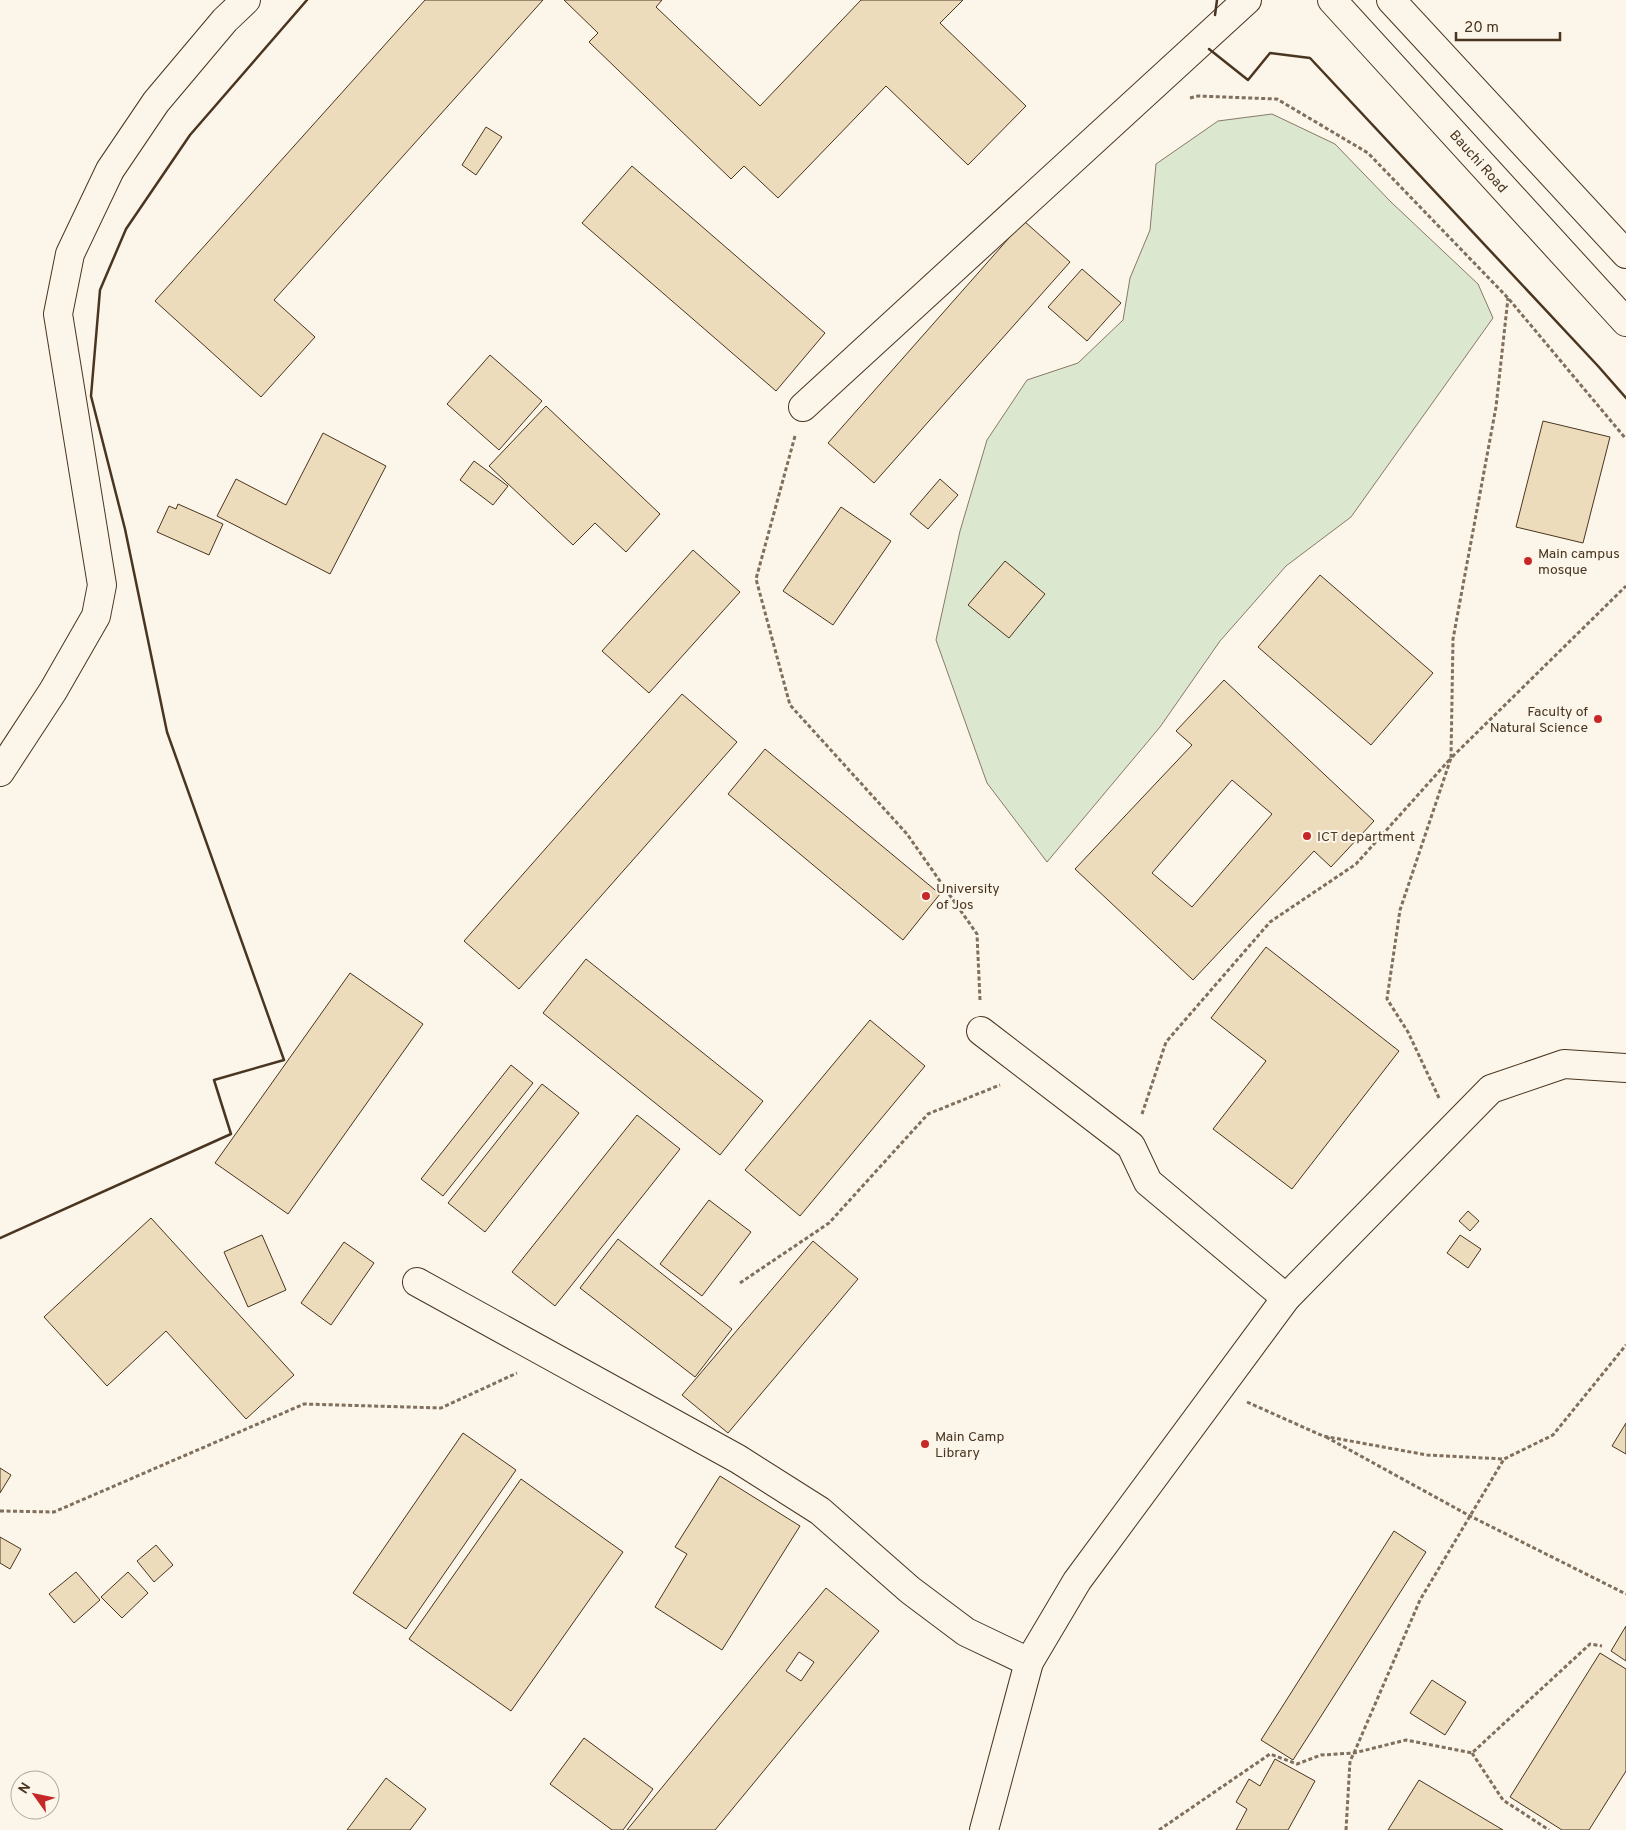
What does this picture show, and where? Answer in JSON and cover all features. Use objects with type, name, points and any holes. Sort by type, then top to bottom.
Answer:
[{"type":"main road","points":[[0,772],[52,692],[96,616],[102,585],[58,314],[70,254],[110,170],[156,102],[226,20],[246,0]]},
{"type":"main road","points":[[803,407],[1247,0]]},
{"type":"main road","name":"Bauchi Road","points":[[1332,0],[1626,322]]},
{"type":"main road","points":[[1391,0],[1626,254]]},
{"type":"main road","points":[[981,1031],[1131,1146],[1148,1182],[1286,1298]]},
{"type":"main road","points":[[984,1830],[1028,1662],[1077,1581],[1286,1298],[1491,1089],[1564,1064],[1626,1068]]},
{"type":"main road","points":[[417,1282],[738,1459],[820,1512],[910,1590],[966,1632],[1028,1662]]},
{"type":"path","points":[[1188,98],[1198,96],[1277,99],[1368,153],[1508,298],[1626,439]]},
{"type":"path","points":[[1453,1128],[1408,1032],[1386,999],[1400,910],[1451,758],[1453,639],[1496,407],[1508,298]]},
{"type":"path","points":[[803,407],[756,578],[790,705],[907,834],[977,934],[981,1031]]},
{"type":"path","points":[[1131,1146],[1166,1042],[1270,922],[1356,864],[1451,758],[1626,586]]},
{"type":"path","points":[[740,1282],[829,1223],[928,1114],[1033,1071]]},
{"type":"path","points":[[1323,1436],[1427,1455],[1504,1459],[1552,1435],[1626,1345]]},
{"type":"path","points":[[0,1511],[54,1512],[304,1404],[441,1408],[552,1357]]},
{"type":"path","points":[[1218,1390],[1323,1436],[1470,1516],[1626,1594]]},
{"type":"path","points":[[1346,1830],[1350,1762],[1420,1600],[1504,1459]]},
{"type":"path","points":[[1472,1753],[1590,1644],[1602,1646]]},
{"type":"path","points":[[1159,1830],[1270,1754],[1297,1764],[1321,1755],[1354,1753],[1406,1740],[1472,1753],[1503,1800],[1549,1830]]},
{"type":"green space","points":[[1272,114],[1335,144],[1391,202],[1478,284],[1493,318],[1351,517],[1286,566],[1220,641],[1160,727],[1047,862],[987,783],[936,640],[960,531],[987,440],[1027,380],[1078,363],[1123,320],[1130,278],[1150,230],[1156,164],[1218,121]]},
{"type":"building","points":[[425,0],[543,0],[274,300],[315,337],[261,397],[155,301]]},
{"type":"building","points":[[564,0],[662,0],[656,7],[760,106],[861,0],[963,0],[940,23],[1026,106],[968,165],[886,86],[778,198],[744,166],[731,179],[589,42],[598,33]]},
{"type":"building","points":[[486,127],[502,137],[476,175],[462,165]]},
{"type":"building","points":[[632,166],[825,333],[776,391],[582,223]]},
{"type":"building","points":[[1024,221],[1070,262],[874,483],[828,443]]},
{"type":"building","points":[[1082,269],[1121,303],[1087,341],[1048,307]]},
{"type":"building","points":[[490,355],[542,401],[499,450],[447,404]]},
{"type":"building","points":[[546,406],[660,514],[626,552],[595,523],[573,545],[489,466]]},
{"type":"building","points":[[1543,421],[1610,437],[1583,543],[1516,527]]},
{"type":"building","points":[[323,433],[386,466],[330,574],[217,516],[236,479],[286,505]]},
{"type":"building","points":[[474,461],[508,486],[493,505],[460,480]]},
{"type":"building","points":[[940,479],[958,495],[928,529],[910,514]]},
{"type":"building","points":[[178,504],[223,524],[209,555],[157,532],[169,506],[176,509]]},
{"type":"building","points":[[841,507],[891,541],[833,625],[783,591]]},
{"type":"building","points":[[693,550],[740,592],[649,693],[602,651]]},
{"type":"building","points":[[1005,561],[1045,594],[1009,638],[968,605]]},
{"type":"building","points":[[1320,575],[1433,673],[1371,745],[1258,647]]},
{"type":"building","name":"ICT department","points":[[1224,680],[1374,821],[1331,867],[1314,851],[1193,980],[1075,869],[1192,745],[1176,731]],"holes":[[[1232,780],[1272,814],[1192,907],[1152,873]]]},
{"type":"building","points":[[682,694],[737,742],[519,989],[464,941]]},
{"type":"building","points":[[765,749],[940,894],[903,940],[728,794]]},
{"type":"building","points":[[1266,947],[1399,1051],[1292,1189],[1213,1129],[1266,1061],[1211,1018]]},
{"type":"building","points":[[586,959],[763,1101],[720,1155],[543,1013]]},
{"type":"building","points":[[350,973],[423,1024],[288,1214],[215,1163]]},
{"type":"building","points":[[870,1020],[925,1066],[800,1216],[745,1170]]},
{"type":"building","points":[[511,1065],[533,1083],[443,1196],[421,1179]]},
{"type":"building","points":[[542,1084],[579,1113],[485,1232],[448,1203]]},
{"type":"building","points":[[637,1115],[680,1149],[555,1306],[512,1272]]},
{"type":"building","points":[[709,1200],[751,1232],[702,1296],[660,1264]]},
{"type":"building","points":[[1468,1211],[1479,1221],[1470,1231],[1459,1221]]},
{"type":"building","points":[[151,1218],[294,1375],[246,1419],[166,1331],[107,1386],[44,1317]]},
{"type":"building","points":[[262,1235],[286,1290],[248,1307],[224,1252]]},
{"type":"building","points":[[1460,1235],[1481,1249],[1468,1268],[1447,1253]]},
{"type":"building","points":[[618,1239],[732,1329],[695,1377],[580,1288]]},
{"type":"building","points":[[813,1241],[858,1279],[728,1433],[682,1395]]},
{"type":"building","points":[[344,1242],[374,1263],[331,1325],[301,1303]]},
{"type":"building","points":[[1626,1423],[1626,1454],[1612,1446]]},
{"type":"building","points":[[463,1433],[516,1470],[406,1629],[353,1593]]},
{"type":"building","points":[[0,1468],[11,1475],[0,1493]]},
{"type":"building","points":[[720,1476],[800,1526],[722,1650],[655,1607],[687,1554],[675,1547]]},
{"type":"building","points":[[521,1479],[623,1552],[511,1711],[409,1639]]},
{"type":"building","points":[[1394,1531],[1426,1552],[1293,1760],[1261,1740]]},
{"type":"building","points":[[0,1537],[21,1549],[10,1569],[0,1563]]},
{"type":"building","points":[[156,1545],[173,1565],[154,1582],[137,1561]]},
{"type":"building","points":[[76,1572],[100,1600],[74,1623],[49,1594]]},
{"type":"building","points":[[128,1572],[148,1593],[122,1618],[101,1597]]},
{"type":"building","points":[[826,1588],[879,1631],[715,1830],[627,1830]],"holes":[[[799,1652],[814,1662],[801,1681],[786,1671]]]},
{"type":"building","points":[[1626,1626],[1626,1661],[1611,1651]]},
{"type":"building","points":[[1600,1653],[1626,1669],[1626,1771],[1589,1830],[1562,1830],[1510,1797]]},
{"type":"building","points":[[1432,1680],[1466,1702],[1445,1735],[1410,1713]]},
{"type":"building","points":[[584,1738],[653,1789],[623,1830],[612,1830],[550,1784]]},
{"type":"building","points":[[1275,1759],[1315,1781],[1288,1830],[1236,1830],[1247,1809],[1236,1802],[1249,1779],[1260,1786]]},
{"type":"building","points":[[386,1778],[426,1809],[410,1830],[347,1830]]},
{"type":"building","points":[[1419,1780],[1503,1830],[1388,1830]]},
{"type":"wall","points":[[0,1238],[231,1134],[214,1080],[284,1060],[167,732],[125,529],[91,396],[100,290],[126,229],[190,135],[307,0]]},
{"type":"wall","points":[[1215,15],[1217,0]]},
{"type":"wall","points":[[1209,49],[1248,80],[1270,53],[1310,58],[1626,398]]},
{"type":"place","name":"Main campus mosque","points":[[1528,561]]},
{"type":"place","name":"Faculty of Natural Science","points":[[1598,719]]},
{"type":"place","name":"ICT department","points":[[1307,836]]},
{"type":"place","name":"University of Jos","points":[[926,896]]},
{"type":"place","name":"Main Camp Library","points":[[925,1444]]}]
